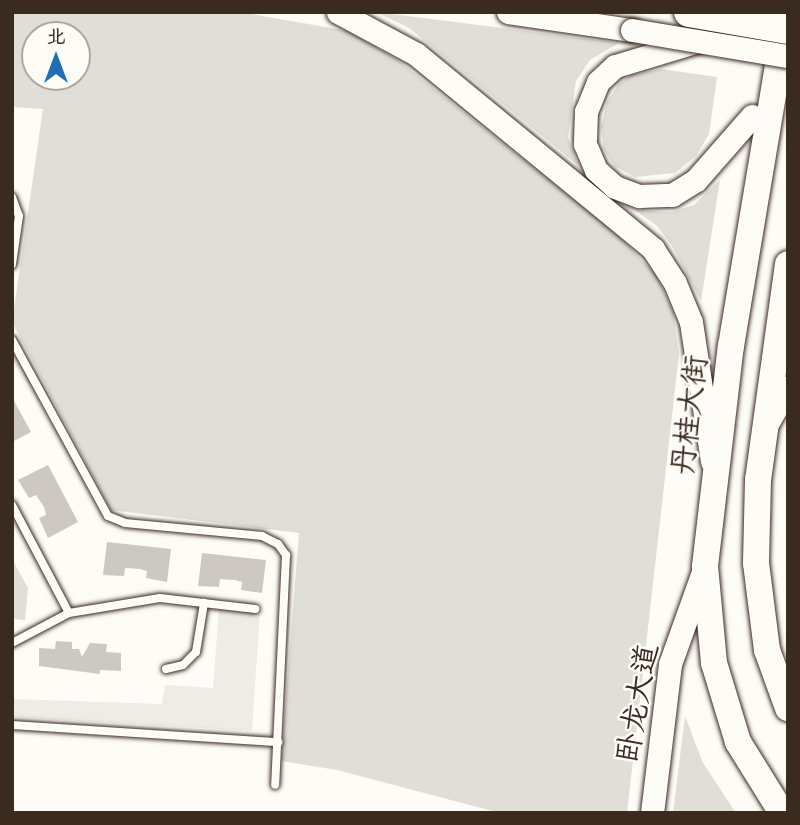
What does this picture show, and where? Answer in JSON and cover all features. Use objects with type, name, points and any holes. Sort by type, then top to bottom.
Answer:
[{"type":"highway","points":[[689,12],[788,29]]},
{"type":"main road","points":[[722,420],[715,335],[770,12]]},
{"type":"main road","name":"丹桂大街","points":[[782,813],[737,742],[714,663],[705,566],[722,420],[788,12]]},
{"type":"main road","points":[[779,385],[788,264]]},
{"type":"main road","points":[[788,345],[779,385],[764,427],[756,563],[767,650],[788,708]]},
{"type":"street","points":[[338,12],[416,54],[653,249],[675,283],[691,322],[715,480]]},
{"type":"street","points":[[508,12],[788,56]]},
{"type":"street","points":[[698,41],[624,63],[598,82],[586,122],[585,144],[596,170],[615,187],[639,196],[672,194],[696,180],[752,116]]},
{"type":"street","name":"卧龙大道","points":[[652,813],[670,664],[705,566]]},
{"type":"lane","points":[[12,197],[19,216],[12,264]]},
{"type":"lane","points":[[12,340],[108,516],[125,523],[262,536],[278,544],[286,555],[275,785]]},
{"type":"lane","points":[[12,505],[69,613]]},
{"type":"lane","points":[[12,643],[69,613],[160,598],[254,609]]},
{"type":"lane","points":[[166,669],[183,664],[196,652],[204,603]]},
{"type":"lane","points":[[12,725],[278,742]]},
{"type":"shaded area","points":[[12,12],[240,12],[348,31],[399,61],[616,233],[657,276],[673,312],[679,354],[627,813],[500,813],[337,770],[281,761],[299,533],[111,510],[12,322],[43,109],[12,107]]},
{"type":"shaded area","points":[[376,12],[619,43],[590,60],[576,81],[568,137],[578,165],[409,28]]},
{"type":"shaded area","points":[[661,69],[717,77],[709,134],[696,156],[675,173],[635,177],[614,166],[604,150],[601,127],[607,102],[618,85],[631,75]]},
{"type":"shaded area","points":[[720,180],[701,301],[672,246],[657,226],[635,210],[672,212],[694,205]]},
{"type":"shaded area","points":[[12,559],[28,588],[25,620],[12,619]]},
{"type":"shaded area","points":[[219,609],[260,611],[252,731],[12,717],[12,699],[162,704],[165,685],[213,688]]},
{"type":"shaded area","points":[[685,716],[703,763],[736,813],[673,813]]},
{"type":"building","points":[[12,397],[31,432],[12,442]]},
{"type":"building","points":[[48,465],[78,522],[48,538],[39,518],[46,515],[44,507],[36,495],[29,498],[18,480]]},
{"type":"building","points":[[107,542],[171,549],[167,582],[146,578],[147,571],[140,569],[125,568],[124,576],[103,575]]},
{"type":"building","points":[[202,553],[266,560],[262,593],[241,590],[242,582],[235,580],[220,579],[219,587],[198,586]]},
{"type":"building","points":[[56,641],[72,642],[72,649],[79,649],[82,657],[90,643],[107,644],[106,652],[121,653],[121,671],[100,670],[100,674],[39,666],[39,648],[55,649]]}]
